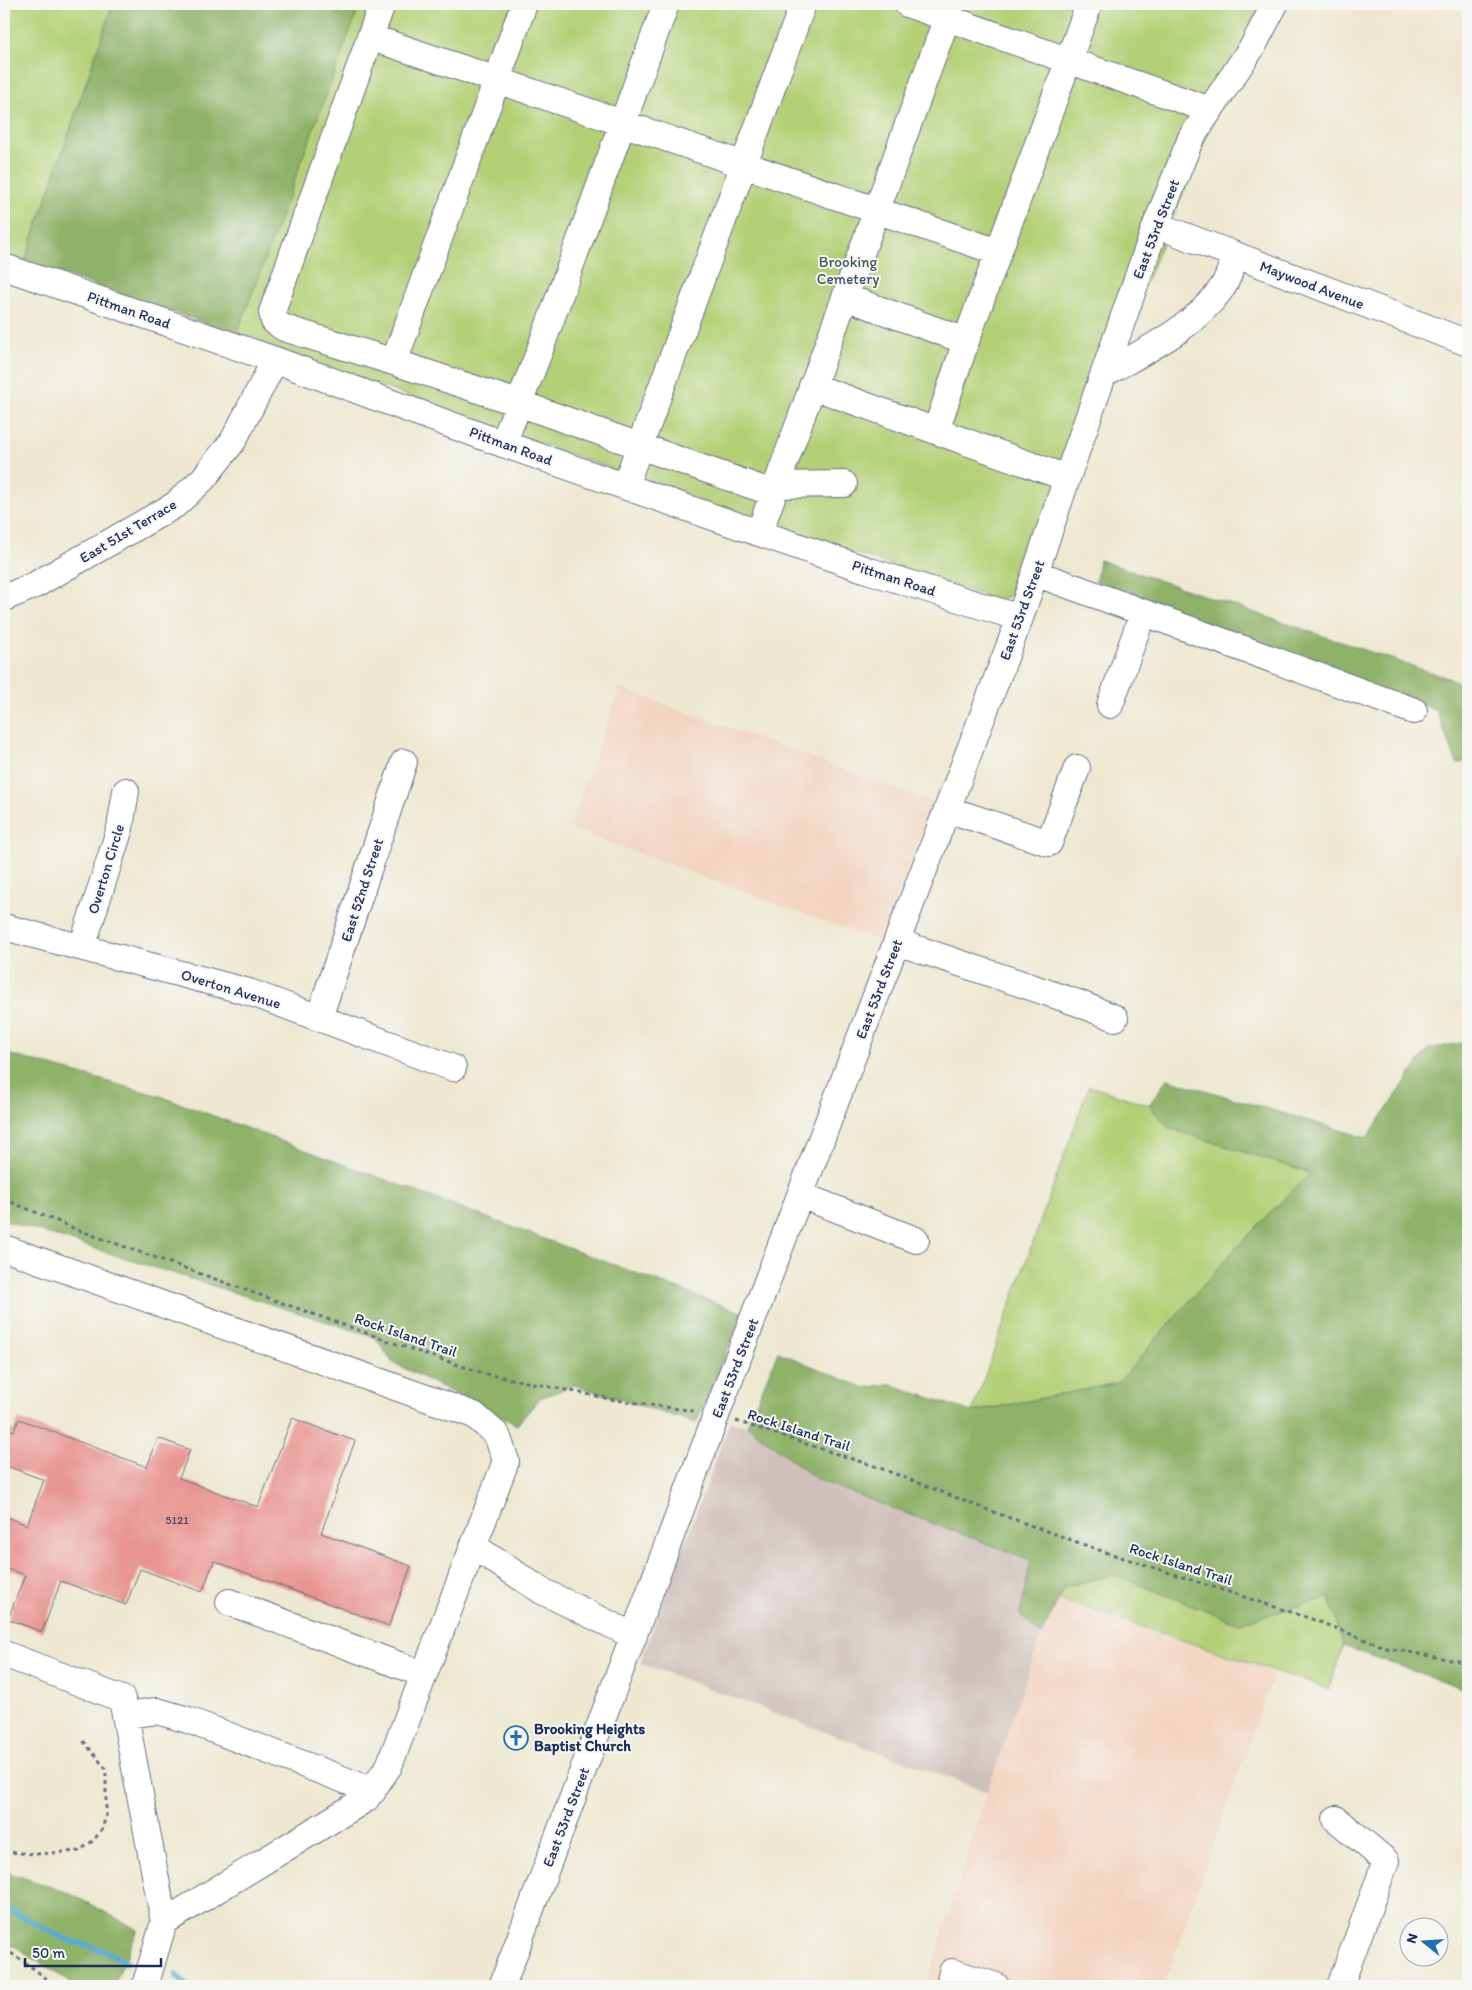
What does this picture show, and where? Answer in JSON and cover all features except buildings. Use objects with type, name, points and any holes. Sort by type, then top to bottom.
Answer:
[{"type":"street","points":[[382,4],[272,312],[274,321],[284,328],[518,402],[639,447],[774,489],[844,484]]},
{"type":"street","points":[[394,362],[524,4]]},
{"type":"street","points":[[503,444],[538,355],[666,4]]},
{"type":"street","points":[[625,486],[803,4]]},
{"type":"street","points":[[907,4],[949,11],[1068,61],[1210,110]]},
{"type":"street","points":[[936,431],[966,340],[1089,4]]},
{"type":"street","name":"East 53rd Street","points":[[502,1986],[1020,618],[1156,226],[1191,138],[1254,46],[1275,4]]},
{"type":"street","points":[[759,533],[949,11]]},
{"type":"street","points":[[370,37],[623,122],[998,252]]},
{"type":"street","name":"Maywood Avenue","points":[[1156,226],[1468,343]]},
{"type":"street","points":[[1104,374],[1177,332],[1201,312],[1223,286],[1235,255]]},
{"type":"street","name":"Pittman Road","points":[[4,267],[275,360],[503,444],[759,533],[870,571],[1020,618]]},
{"type":"street","points":[[845,296],[966,340]]},
{"type":"street","name":"East 51st Terrace","points":[[4,598],[34,585],[175,505],[203,479],[233,441],[275,360]]},
{"type":"street","points":[[812,386],[1067,478]]},
{"type":"street","points":[[1035,573],[1414,711]]},
{"type":"street","points":[[1110,705],[1143,613]]},
{"type":"street","name":"East 52nd Street","points":[[319,1018],[404,762]]},
{"type":"street","points":[[947,809],[1050,843],[1077,768]]},
{"type":"street","name":"Overton Circle","points":[[82,947],[120,828],[126,790]]},
{"type":"street","name":"Overton Avenue","points":[[4,927],[250,992],[454,1068]]},
{"type":"street","points":[[897,942],[1078,1003],[1115,1018]]},
{"type":"street","points":[[800,1195],[916,1240]]},
{"type":"street","points":[[4,1248],[474,1415],[497,1435],[506,1461],[389,1766],[373,1791],[366,1800],[164,1922]]},
{"type":"street","points":[[473,1546],[542,1591],[634,1636]]},
{"type":"street","points":[[229,1602],[423,1674]]},
{"type":"street","points":[[4,1654],[122,1699],[164,1922],[145,1986]]},
{"type":"street","points":[[125,1715],[157,1711],[188,1720],[373,1791]]},
{"type":"street","points":[[1336,1819],[1386,1862],[1340,1986]]},
{"type":"street","points":[[949,1986],[952,1972],[996,1986]]},
{"type":"path","name":"Rock Island Trail","points":[[4,1199],[78,1230],[486,1374],[616,1400],[717,1415],[880,1468],[988,1510],[1081,1543],[1309,1618],[1387,1648],[1468,1663]]},
{"type":"path","points":[[4,1852],[36,1854],[79,1851],[94,1840],[106,1816],[106,1769],[81,1738]]},
{"type":"path","points":[[4,1949],[33,1969],[50,1986]]},
{"type":"shaded area","points":[[620,688],[932,802],[881,942],[569,828]]},
{"type":"shaded area","points":[[730,1422],[747,1425],[818,1480],[1031,1560],[1020,1614],[1041,1635],[987,1792],[640,1663]]},
{"type":"shaded area","points":[[1059,1599],[1274,1672],[1164,1986],[926,1986],[987,1792],[1041,1635]]},
{"type":"green space","points":[[4,4],[113,4],[25,261],[4,254]]},
{"type":"green space","points":[[113,4],[360,4],[237,334],[25,261]]},
{"type":"green space","name":"Brooking Cemetery","points":[[360,4],[1262,4],[1018,588],[1007,597],[994,599],[734,513],[237,334]]},
{"type":"green space","points":[[1099,560],[1468,685],[1468,762],[1457,763],[1436,710],[1121,599],[1096,581]]},
{"type":"green space","points":[[1468,1042],[1468,1690],[1343,1646],[1330,1597],[1239,1623],[1114,1575],[1065,1586],[1041,1635],[1020,1614],[1031,1560],[818,1480],[747,1425],[778,1352],[864,1388],[889,1384],[972,1412],[1118,1383],[1235,1249],[1310,1173],[1169,1128],[1149,1105],[1167,1079],[1367,1138],[1428,1049]]},
{"type":"green space","points":[[4,1053],[160,1096],[743,1313],[696,1423],[574,1385],[540,1398],[517,1425],[392,1362],[375,1337],[4,1220]]},
{"type":"green space","points":[[1089,1086],[1149,1105],[1169,1128],[1310,1173],[1235,1249],[1118,1383],[972,1412]]},
{"type":"green space","points":[[1114,1575],[1239,1623],[1330,1597],[1343,1646],[1329,1689],[1059,1599],[1065,1586]]},
{"type":"green space","points":[[4,1871],[69,1893],[138,1930],[114,1985],[76,1986],[4,1939]]},
{"type":"waterway","points":[[4,1907],[65,1939],[101,1950],[127,1962]]},
{"type":"waterway","points":[[176,1975],[187,1986]]},
{"type":"place","name":"Brooking Heights Baptist Church","points":[[516,1738]]}]
